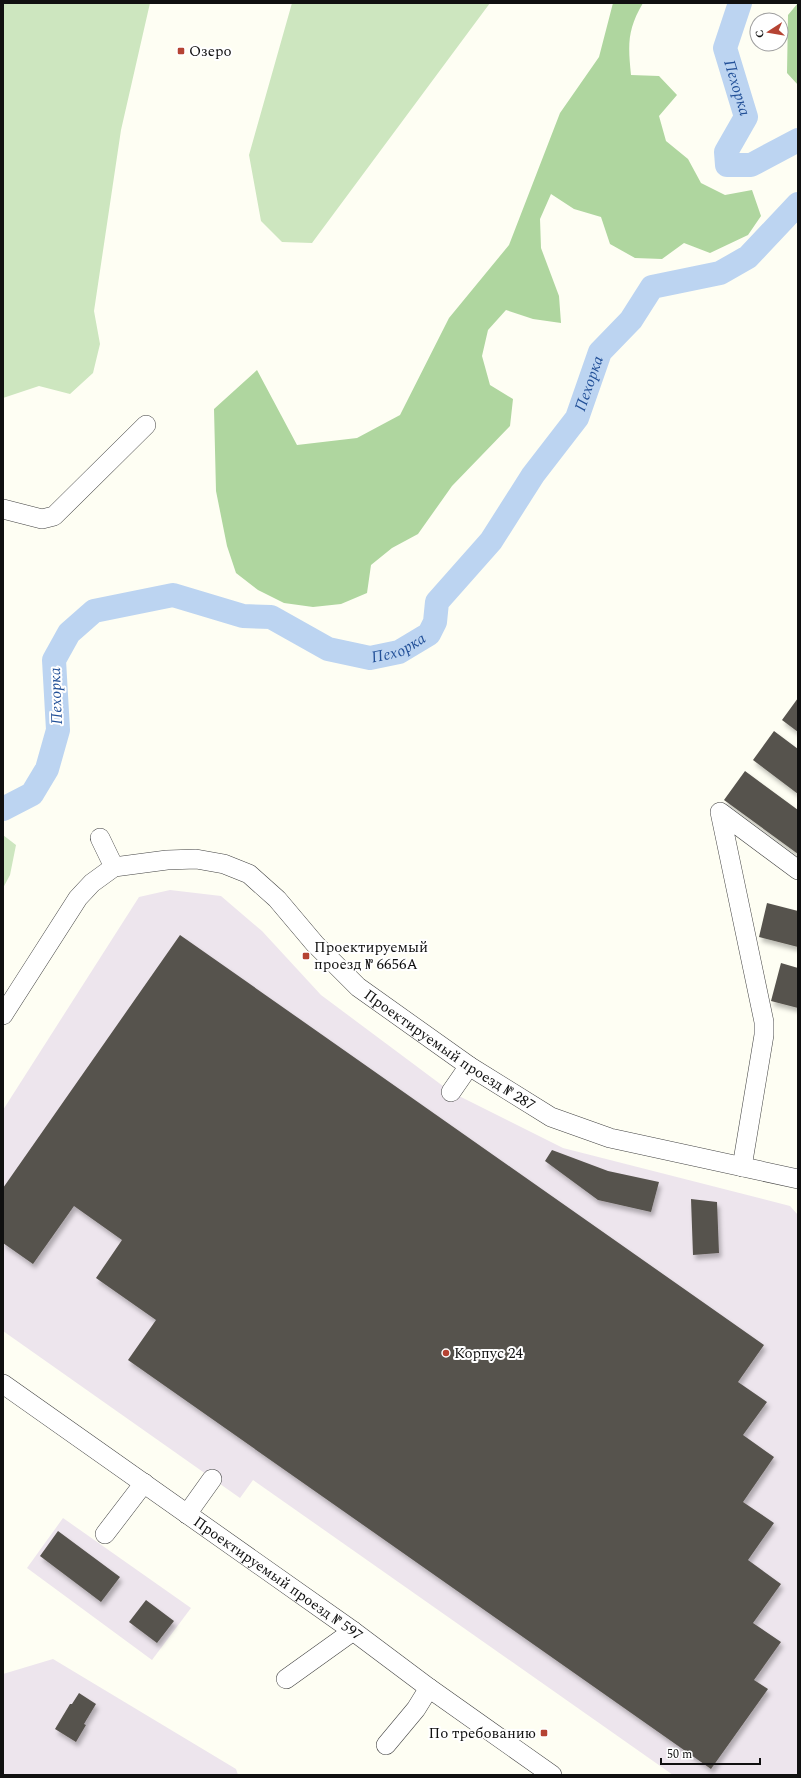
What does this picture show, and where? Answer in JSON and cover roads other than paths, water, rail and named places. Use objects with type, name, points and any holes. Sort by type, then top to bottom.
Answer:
[{"type":"street","points":[[3,509],[42,519],[54,516],[146,425]]},
{"type":"street","points":[[742,1167],[764,1035],[764,1022],[720,812],[798,870]]},
{"type":"street","points":[[100,838],[114,867]]},
{"type":"street","name":"Проектируемый проезд № 287","points":[[3,1015],[78,898],[92,883],[114,867],[167,860],[196,859],[224,864],[249,874],[277,899],[315,944],[358,987],[469,1066],[551,1117],[610,1138],[798,1179]]},
{"type":"street","points":[[451,1092],[469,1066]]},
{"type":"street","name":"Проектируемый проезд № 597","points":[[3,1384],[353,1631],[428,1688],[552,1775]]},
{"type":"street","points":[[187,1514],[212,1478]]},
{"type":"street","points":[[105,1534],[144,1483]]},
{"type":"street","points":[[286,1679],[353,1631]]},
{"type":"street","points":[[386,1745],[416,1709],[428,1688]]},
{"type":"waterway","name":"Пехорка","points":[[740,3],[725,48],[746,117],[726,152],[727,165],[751,165],[798,140]]},
{"type":"waterway","name":"Пехорка","points":[[3,809],[32,794],[47,769],[58,730],[54,660],[69,633],[94,611],[173,595],[243,616],[271,617],[328,649],[370,658],[399,652],[429,634],[435,622],[437,602],[491,541],[533,475],[577,418],[600,352],[631,320],[652,287],[720,273],[748,257],[798,204]]},
{"type":"place","name":"Озеро","points":[[181,51]]},
{"type":"place","name":"Проектируемый проезд № 6656А","points":[[306,956]]},
{"type":"place","name":"Корпус 24","points":[[446,1353]]},
{"type":"place","name":"По требованию","points":[[544,1733]]}]
